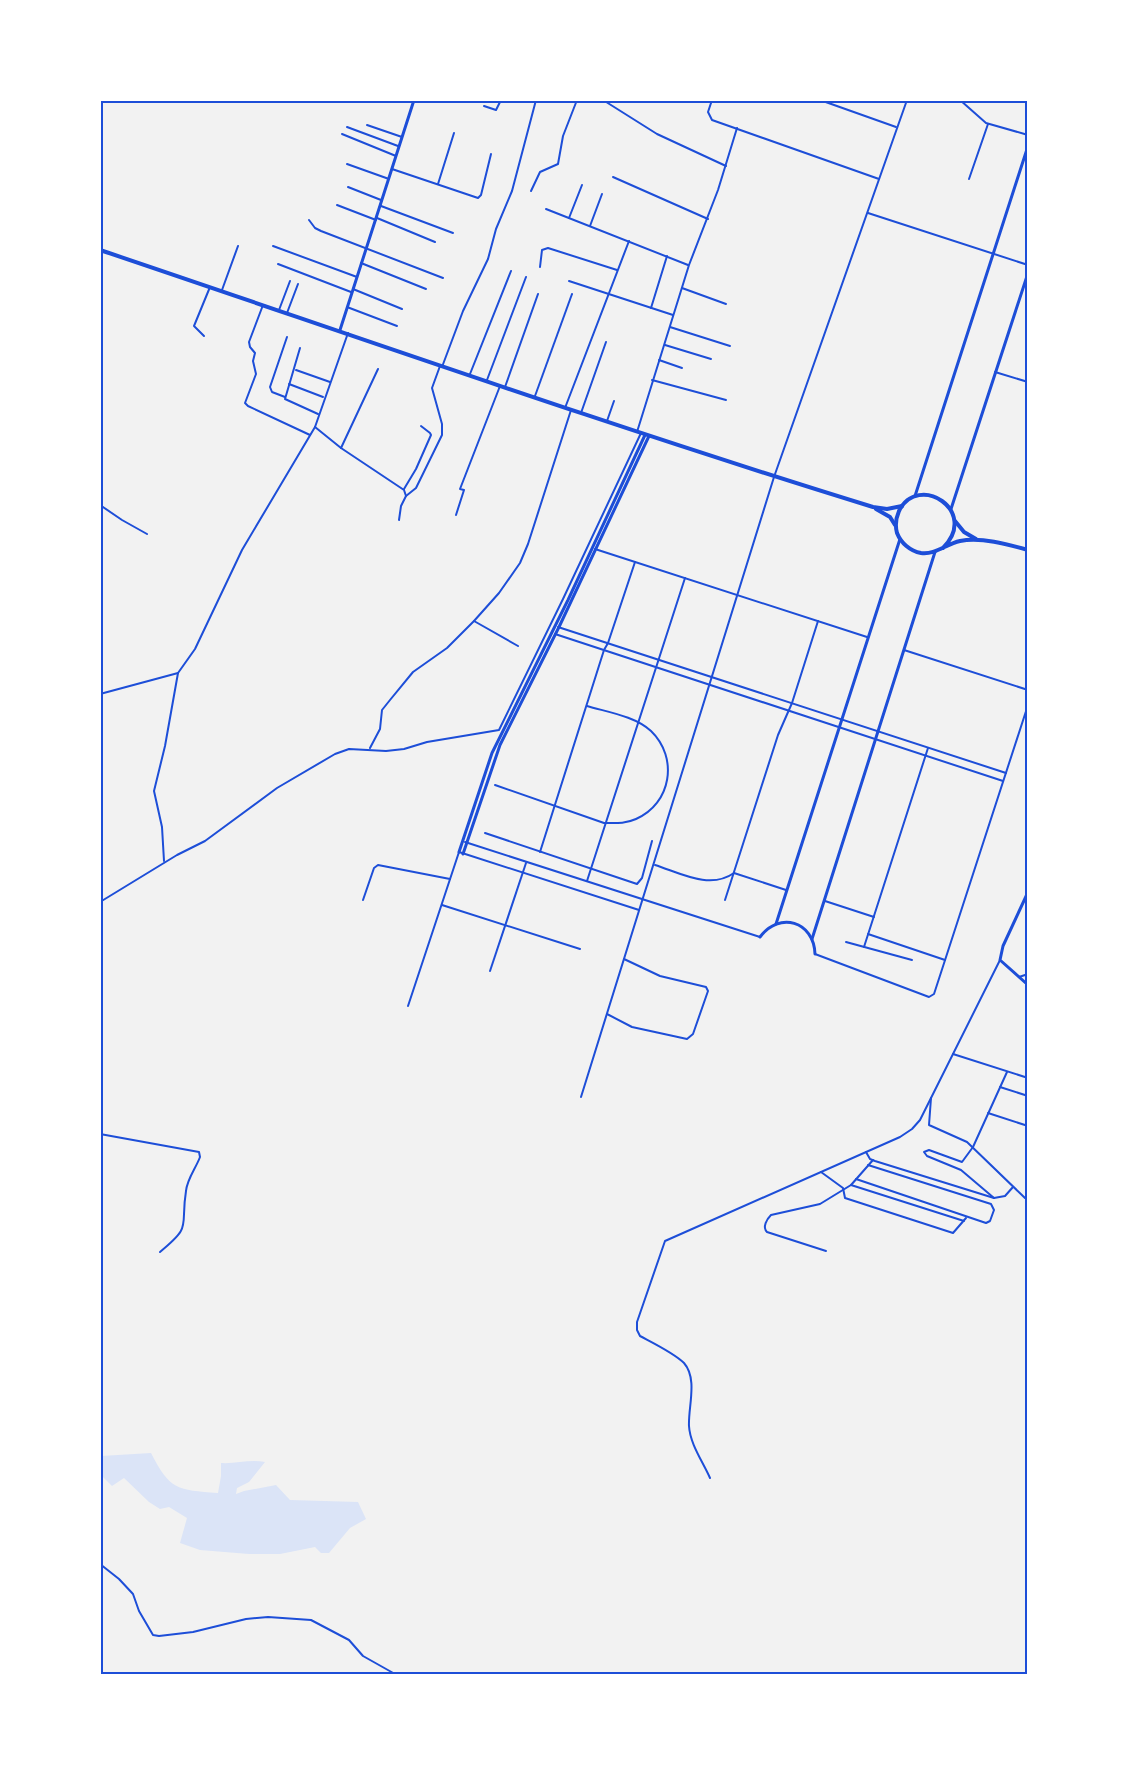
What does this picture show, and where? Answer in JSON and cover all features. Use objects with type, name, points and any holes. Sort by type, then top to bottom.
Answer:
[{"type":"main road","points":[[340,330],[414,100]]},
{"type":"main road","points":[[915,496],[1028,146]]},
{"type":"main road","points":[[100,250],[340,330],[469,377],[774,477],[873,507],[887,509],[902,506]]},
{"type":"main road","points":[[951,509],[1028,273]]},
{"type":"main road","points":[[461,853],[498,750],[594,549],[643,434]]},
{"type":"main road","points":[[896,528],[898,512],[902,506],[915,496],[928,495],[935,496],[946,503],[964,532],[980,540]]},
{"type":"main road","points":[[873,507],[887,515],[900,539],[915,552],[935,552],[961,541],[980,540],[1028,550]]},
{"type":"main road","points":[[943,548],[953,534],[954,518]]},
{"type":"main road","points":[[776,924],[840,719],[900,539]]},
{"type":"main road","points":[[815,954],[813,939],[823,901],[935,552]]},
{"type":"main road","points":[[1028,892],[1003,946],[1000,960],[1028,985]]},
{"type":"main road","points":[[760,937],[764,931],[776,924],[791,922],[805,929],[813,939]]},
{"type":"street","points":[[484,106],[496,110],[501,100]]},
{"type":"street","points":[[399,520],[401,506],[406,496],[416,488],[442,435],[442,424],[432,388],[463,311],[493,246],[496,229],[512,191],[536,100]]},
{"type":"street","points":[[531,191],[540,172],[558,164],[563,136],[577,100]]},
{"type":"street","points":[[603,100],[657,134],[726,166]]},
{"type":"street","points":[[712,100],[708,112],[709,118],[879,179]]},
{"type":"street","points":[[820,100],[898,128]]},
{"type":"street","points":[[581,1098],[774,477],[907,100]]},
{"type":"street","points":[[960,100],[988,124],[1028,135]]},
{"type":"street","points":[[969,179],[988,124]]},
{"type":"street","points":[[367,126],[402,137]]},
{"type":"street","points":[[347,127],[399,146]]},
{"type":"street","points":[[100,902],[205,841],[277,788],[324,759],[349,749],[386,751],[404,749],[427,742],[499,730],[643,434],[652,380],[737,128]]},
{"type":"street","points":[[438,185],[454,133]]},
{"type":"street","points":[[342,134],[396,156]]},
{"type":"street","points":[[392,169],[478,198],[481,195],[491,154]]},
{"type":"street","points":[[346,164],[389,179]]},
{"type":"street","points":[[613,177],[708,219]]},
{"type":"street","points":[[569,218],[582,184]]},
{"type":"street","points":[[348,187],[382,200]]},
{"type":"street","points":[[590,226],[602,194]]},
{"type":"street","points":[[337,205],[435,242]]},
{"type":"street","points":[[381,206],[453,233]]},
{"type":"street","points":[[546,209],[689,265]]},
{"type":"street","points":[[867,213],[1028,266]]},
{"type":"street","points":[[309,220],[315,228],[321,231],[442,278]]},
{"type":"street","points":[[565,408],[629,241]]},
{"type":"street","points":[[222,290],[238,246]]},
{"type":"street","points":[[273,246],[357,277]]},
{"type":"street","points":[[540,267],[542,250],[548,248],[618,270]]},
{"type":"street","points":[[651,309],[667,256]]},
{"type":"street","points":[[361,263],[426,289]]},
{"type":"street","points":[[279,264],[402,309]]},
{"type":"street","points":[[469,377],[511,271]]},
{"type":"street","points":[[486,382],[526,276]]},
{"type":"street","points":[[569,280],[673,315]]},
{"type":"street","points":[[279,310],[290,281]]},
{"type":"street","points":[[287,313],[298,284]]},
{"type":"street","points":[[204,336],[194,326],[210,287]]},
{"type":"street","points":[[682,288],[726,304]]},
{"type":"street","points":[[456,515],[464,490],[460,489],[503,387],[538,294]]},
{"type":"street","points":[[535,398],[572,294]]},
{"type":"street","points":[[263,304],[249,342],[255,353],[253,361],[256,374],[245,403],[310,435]]},
{"type":"street","points":[[347,307],[397,326]]},
{"type":"street","points":[[670,327],[730,346]]},
{"type":"street","points":[[164,863],[162,827],[154,791],[165,746],[178,673],[195,649],[242,550],[315,427],[348,333]]},
{"type":"street","points":[[287,337],[270,387],[273,392],[285,397],[286,401],[319,414]]},
{"type":"street","points":[[581,413],[606,342]]},
{"type":"street","points":[[664,345],[711,359]]},
{"type":"street","points":[[285,397],[300,348]]},
{"type":"street","points":[[659,360],[682,368]]},
{"type":"street","points":[[342,448],[378,369]]},
{"type":"street","points":[[295,370],[330,382]]},
{"type":"street","points":[[996,372],[1028,382]]},
{"type":"street","points":[[652,380],[726,400]]},
{"type":"street","points":[[289,384],[325,397]]},
{"type":"street","points":[[607,422],[614,401]]},
{"type":"street","points":[[369,749],[380,729],[382,710],[399,689],[413,672],[447,648],[474,621],[499,593],[520,563],[571,410]]},
{"type":"street","points":[[404,490],[431,435],[421,426]]},
{"type":"street","points":[[315,427],[404,490],[406,496]]},
{"type":"street","points":[[100,505],[147,534]]},
{"type":"street","points":[[594,549],[867,637]]},
{"type":"street","points":[[540,852],[604,650],[635,562]]},
{"type":"street","points":[[587,881],[685,578]]},
{"type":"street","points":[[474,621],[518,646]]},
{"type":"street","points":[[725,900],[778,735],[792,704],[818,621]]},
{"type":"street","points":[[557,627],[1006,773]]},
{"type":"street","points":[[554,633],[1003,781]]},
{"type":"street","points":[[904,650],[1028,690]]},
{"type":"street","points":[[100,694],[178,673]]},
{"type":"street","points":[[815,954],[929,997],[936,991],[1028,705]]},
{"type":"street","points":[[495,785],[606,823],[621,823],[648,812],[664,791],[668,766],[665,754],[651,731],[638,723],[587,706]]},
{"type":"street","points":[[864,947],[928,748]]},
{"type":"street","points":[[485,833],[637,884],[640,882],[652,842]]},
{"type":"street","points":[[465,842],[760,937]]},
{"type":"street","points":[[408,1006],[450,879],[461,853],[639,910]]},
{"type":"street","points":[[490,970],[526,863]]},
{"type":"street","points":[[363,900],[373,870],[378,865],[450,879]]},
{"type":"street","points":[[654,865],[707,881],[722,880],[734,873],[786,890]]},
{"type":"street","points":[[823,901],[874,917]]},
{"type":"street","points":[[442,905],[580,949]]},
{"type":"street","points":[[868,934],[946,960]]},
{"type":"street","points":[[846,942],[912,960]]},
{"type":"street","points":[[607,1014],[632,1027],[687,1039],[693,1034],[708,991],[706,987],[669,979],[624,959]]},
{"type":"street","points":[[710,1478],[689,1429],[690,1372],[683,1362],[640,1336],[637,1330],[637,1322],[665,1241],[900,1137],[912,1129],[920,1120],[1000,960]]},
{"type":"street","points":[[1019,977],[1028,974]]},
{"type":"street","points":[[952,1054],[1028,1078]]},
{"type":"street","points":[[994,1198],[964,1171],[924,1154],[926,1150],[929,1150],[960,1163],[973,1147],[1007,1071]]},
{"type":"street","points":[[1000,1087],[1028,1096]]},
{"type":"street","points":[[931,1098],[929,1125],[961,1138],[973,1147],[1025,1198]]},
{"type":"street","points":[[988,1113],[1028,1126]]},
{"type":"street","points":[[100,1134],[199,1152],[201,1157],[186,1191],[184,1226],[180,1235],[160,1252]]},
{"type":"street","points":[[866,1152],[873,1160],[994,1198],[1003,1198],[1013,1187]]},
{"type":"street","points":[[826,1251],[767,1232],[765,1226],[768,1218],[771,1215],[820,1204],[851,1185],[873,1160]]},
{"type":"street","points":[[856,1179],[986,1224],[990,1221],[994,1207],[991,1204],[868,1165]]},
{"type":"street","points":[[821,1172],[843,1188],[845,1198],[953,1233],[967,1217]]},
{"type":"street","points":[[851,1185],[964,1221]]},
{"type":"street","points":[[100,1564],[133,1594],[139,1611],[153,1635],[193,1632],[246,1619],[268,1617],[311,1620],[332,1630],[349,1641],[363,1656],[395,1674]]},
{"type":"shaded area","points":[[151,1453],[164,1474],[176,1486],[204,1492],[218,1493],[221,1463],[265,1462],[249,1482],[237,1488],[236,1494],[276,1485],[290,1500],[358,1502],[366,1519],[350,1528],[329,1553],[321,1553],[315,1547],[280,1554],[200,1550],[180,1543],[187,1518],[169,1507],[160,1509],[149,1502],[124,1478],[112,1486],[101,1475],[101,1456]]}]
